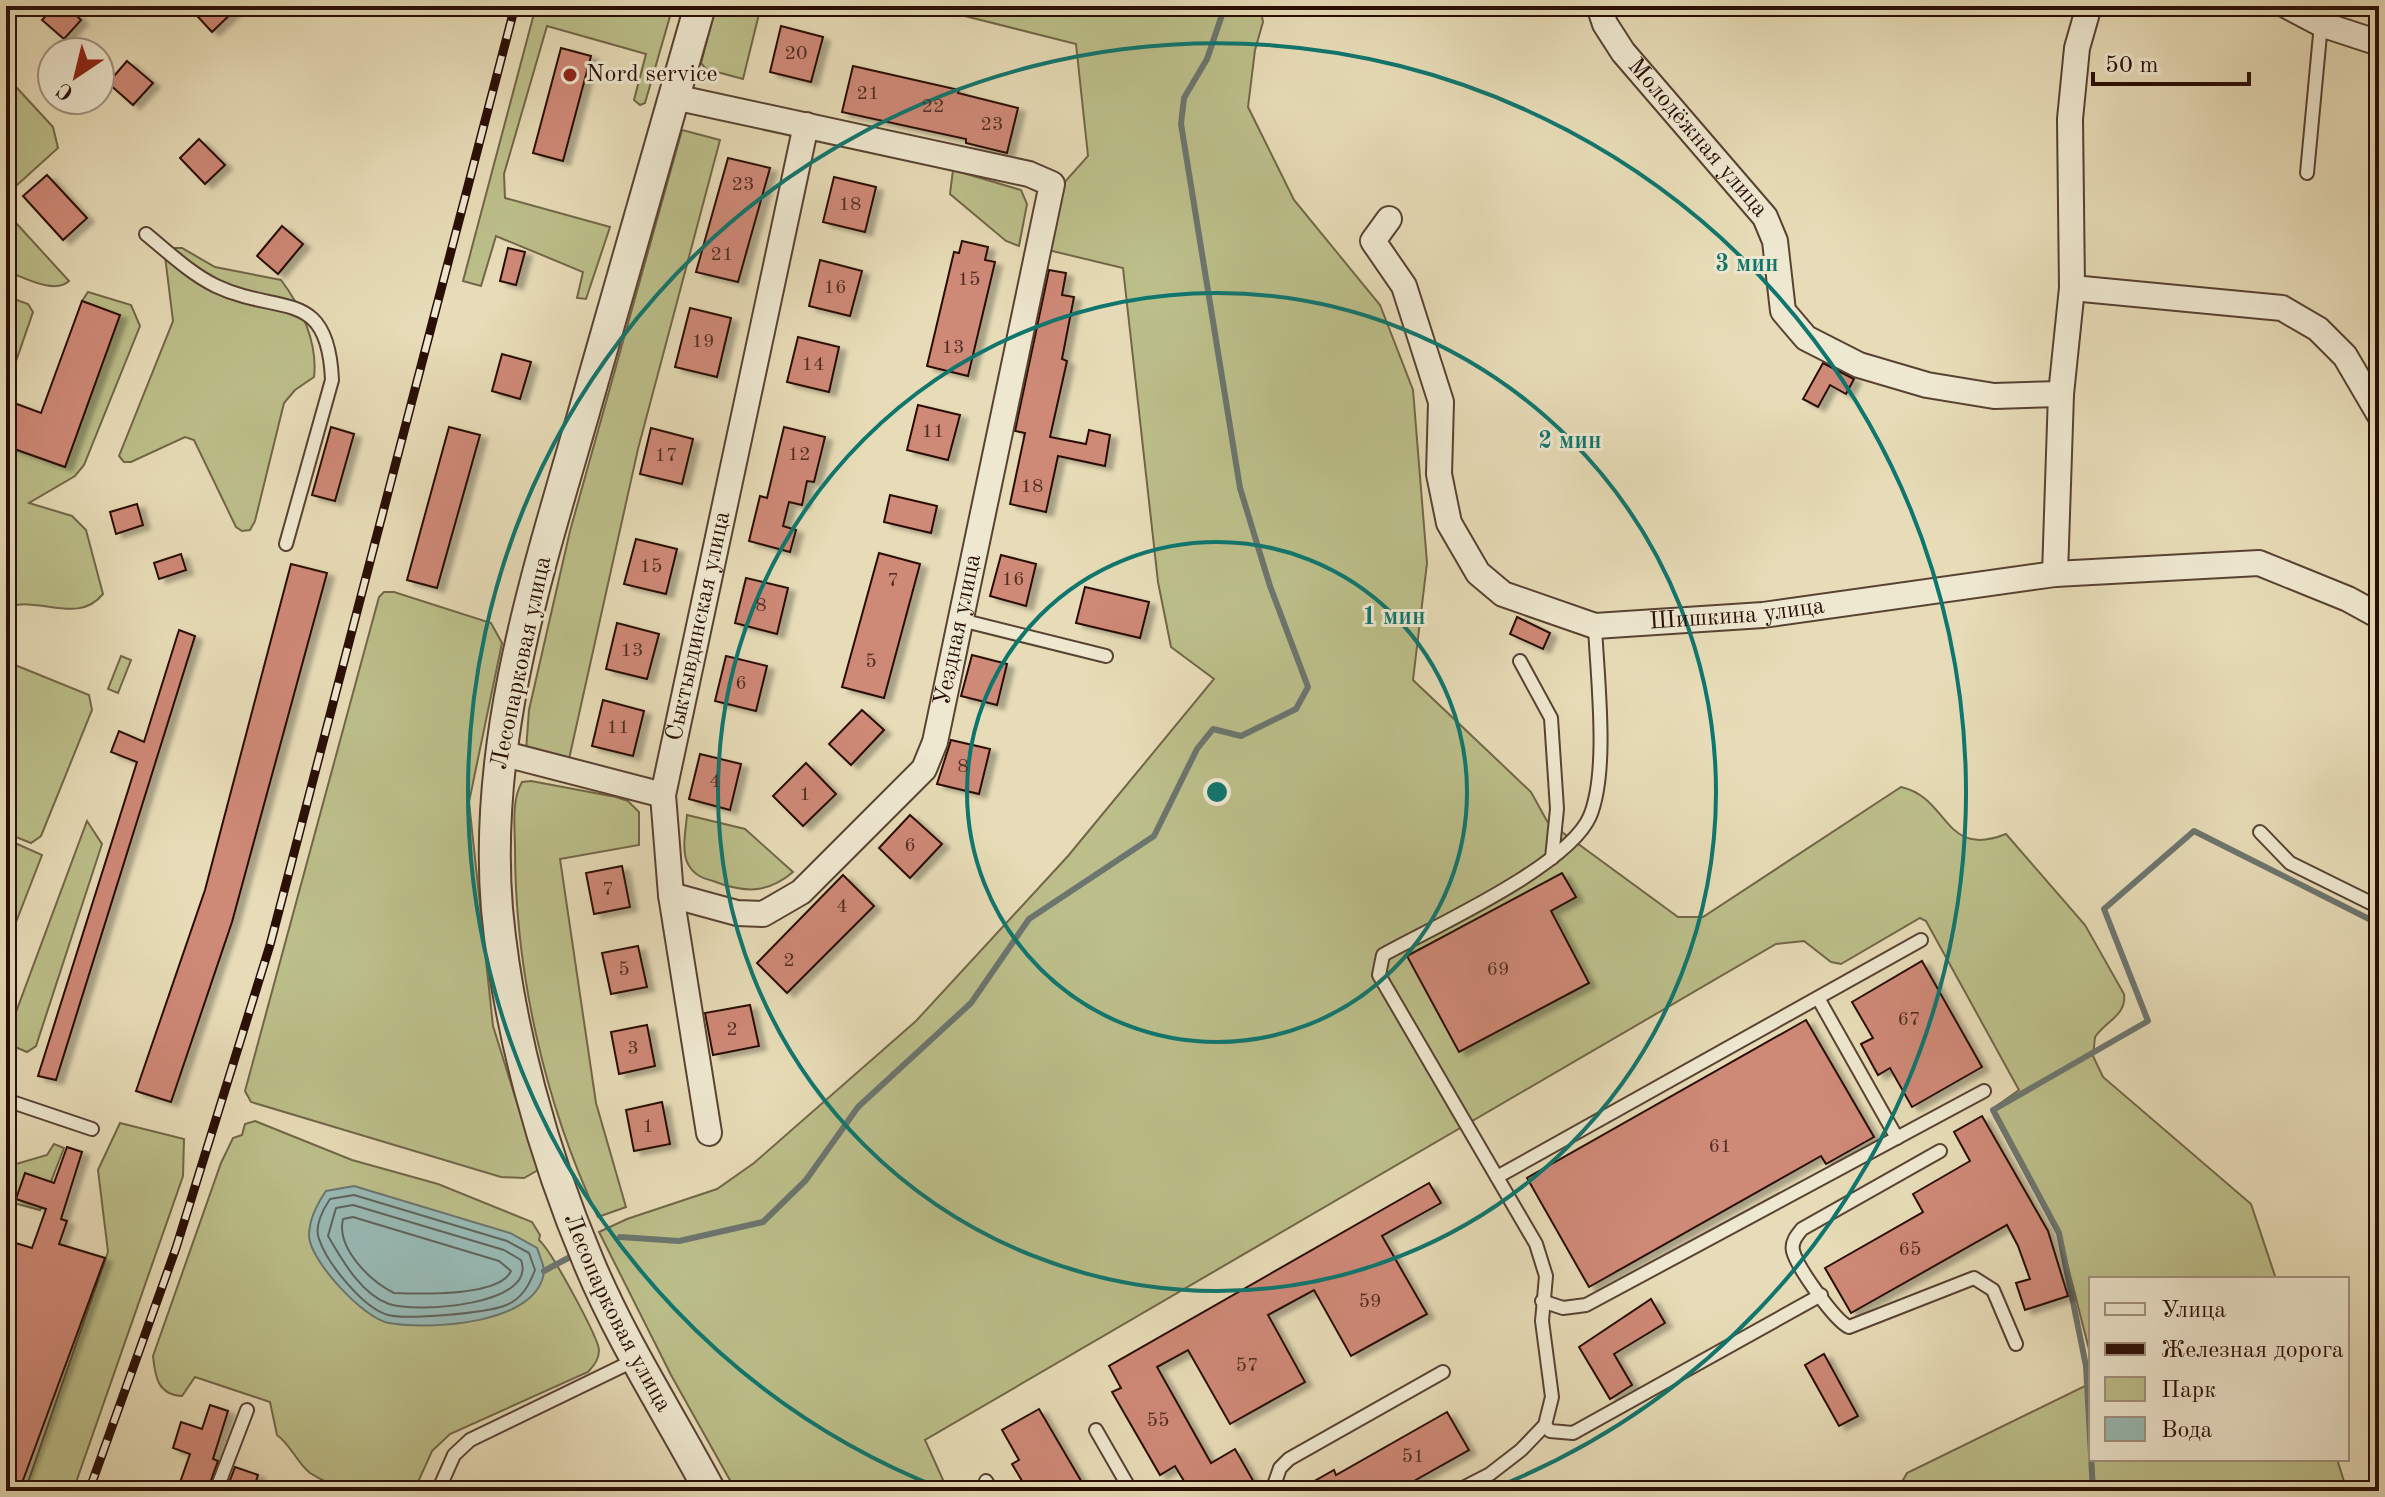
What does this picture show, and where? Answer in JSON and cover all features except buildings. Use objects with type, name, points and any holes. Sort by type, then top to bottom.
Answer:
[{"type":"street","name":"Лесопарковая улица","points":[[700,6],[553,519],[518,660],[501,753],[495,830],[497,907],[507,980],[560,1185],[590,1266],[710,1491]]},
{"type":"street","name":"Молодёжная улица","points":[[1599,6],[1605,24],[1623,52],[1765,217],[1775,241],[1783,311],[1806,338],[1859,365],[1927,385],[1994,396],[2061,394]]},
{"type":"street","points":[[2055,574],[2061,394],[2072,288],[2070,119],[2077,48],[2089,6]]},
{"type":"street","points":[[2287,6],[2321,24],[2379,43]]},
{"type":"street","points":[[674,97],[806,125]]},
{"type":"street","name":"Уездная улица","points":[[671,895],[737,913],[763,914],[801,892],[924,769],[935,742],[1052,184],[1029,174],[806,125]]},
{"type":"street","name":"Сыктывдинская улица","points":[[709,1133],[671,895],[663,795],[806,125]]},
{"type":"street","name":"Шишкина улица","points":[[1389,219],[1373,241],[1404,286],[1441,402],[1439,474],[1449,523],[1478,573],[1503,594],[1595,626],[1763,615],[2055,574],[2259,563],[2348,599],[2379,616]]},
{"type":"street","points":[[2072,288],[2282,308],[2318,329],[2345,356],[2379,414]]},
{"type":"street","points":[[501,753],[663,795]]},
{"type":"lane","points":[[2307,173],[2321,24]]},
{"type":"lane","points":[[146,234],[217,287],[305,311],[319,324],[331,354],[332,380],[286,544]]},
{"type":"lane","points":[[961,620],[1106,656]]},
{"type":"lane","points":[[1457,1491],[1510,1458],[1545,1425],[1552,1397],[1542,1301],[1546,1276],[1536,1244],[1379,975],[1383,955],[1551,861],[1589,817],[1599,769],[1595,626]]},
{"type":"lane","points":[[1520,661],[1551,718],[1557,809],[1551,861]]},
{"type":"lane","points":[[2260,832],[2290,863],[2379,907]]},
{"type":"lane","points":[[1497,1177],[1921,940]]},
{"type":"lane","points":[[1818,998],[1897,1138]]},
{"type":"lane","points":[[1542,1301],[1563,1308],[1586,1305],[1984,1091]]},
{"type":"lane","points":[[6,1100],[92,1129]]},
{"type":"lane","points":[[1940,1151],[1802,1229],[1795,1239],[1793,1252],[1834,1316],[1849,1327],[1974,1278],[1993,1290],[2016,1344]]},
{"type":"lane","points":[[1545,1425],[1550,1431],[1573,1433],[1821,1295]]},
{"type":"lane","points":[[438,1491],[454,1455],[470,1440],[638,1358]]},
{"type":"lane","points":[[1272,1491],[1280,1468],[1289,1459],[1443,1372]]},
{"type":"lane","points":[[216,1491],[247,1410]]},
{"type":"lane","points":[[1096,1430],[1131,1491]]},
{"type":"green space","points":[[536,6],[673,6],[645,103],[640,105],[634,100],[646,54],[547,26],[504,174],[505,198],[610,227],[586,299],[577,298],[583,272],[496,236],[481,286],[463,281]]},
{"type":"green space","points":[[716,6],[761,6],[743,79],[706,69],[701,63]]},
{"type":"green space","points":[[925,6],[1260,6],[1263,22],[1255,50],[1248,107],[1294,200],[1380,305],[1413,390],[1427,563],[1413,680],[1531,792],[1547,821],[1678,917],[1703,917],[1901,787],[1929,802],[1948,824],[1970,839],[1985,840],[2006,834],[2085,925],[2124,994],[2119,1013],[2095,1037],[2093,1056],[2103,1077],[2251,1204],[2275,1277],[2089,1277],[2089,1349],[2061,1240],[1994,1116],[1995,1107],[2019,1090],[1926,921],[1920,918],[1841,964],[1831,962],[1804,941],[1776,944],[925,1440],[948,1491],[736,1491],[671,1375],[599,1232],[627,1219],[717,1189],[754,1163],[916,1021],[1068,856],[1214,679],[1171,647],[1158,582],[1123,268],[1048,250],[1063,184],[1088,156],[1076,44]]},
{"type":"green space","points":[[6,76],[36,109],[36,116],[43,116],[53,127],[58,148],[6,195]]},
{"type":"green space","points":[[682,130],[720,140],[638,449],[569,759],[526,751],[529,710],[570,531]]},
{"type":"green space","points":[[953,170],[1021,190],[1027,204],[1019,246],[1006,241],[950,194]]},
{"type":"green space","points":[[6,212],[69,281],[63,285],[47,286],[6,271]]},
{"type":"green space","points":[[174,248],[182,248],[215,267],[281,280],[295,301],[311,338],[314,377],[295,390],[284,403],[255,521],[250,530],[242,531],[236,527],[194,440],[185,437],[131,462],[124,462],[119,456],[173,321],[165,256]]},
{"type":"green space","points":[[88,292],[131,305],[140,326],[84,465],[75,476],[29,503],[72,516],[86,530],[103,594],[82,608],[6,607],[6,446],[65,467],[119,315],[82,301]]},
{"type":"green space","points":[[6,296],[28,304],[33,312],[15,364],[8,368]]},
{"type":"green space","points":[[384,592],[394,592],[491,623],[502,643],[469,802],[493,1026],[538,1170],[524,1178],[501,1177],[251,1102],[245,1091],[379,597]]},
{"type":"green space","points":[[121,656],[131,660],[118,693],[108,689]]},
{"type":"green space","points":[[15,665],[89,695],[92,710],[41,836],[31,843],[6,833],[6,670]]},
{"type":"green space","points":[[531,781],[616,797],[628,801],[639,812],[639,845],[560,859],[596,1103],[626,1207],[598,1217],[579,1174],[548,1084],[527,990],[516,895],[514,815],[522,782]]},
{"type":"green space","points":[[687,815],[745,829],[793,872],[774,884],[755,889],[735,888],[699,876],[688,864],[685,853]]},
{"type":"green space","points":[[87,821],[102,844],[36,1046],[27,1052],[6,1043],[6,1039]]},
{"type":"green space","points":[[6,839],[42,855],[6,948]]},
{"type":"green space","points":[[255,1121],[352,1160],[438,1184],[532,1222],[540,1235],[539,1240],[563,1276],[597,1342],[599,1350],[594,1365],[588,1372],[450,1434],[432,1451],[414,1491],[347,1488],[310,1473],[277,1435],[270,1402],[195,1377],[182,1396],[168,1392],[159,1384],[153,1356],[221,1163],[233,1138],[242,1135],[245,1124]]},
{"type":"green space","points":[[120,1123],[184,1139],[183,1176],[73,1491],[25,1491],[108,1252],[98,1170]]},
{"type":"green space","points":[[54,1144],[64,1148],[40,1210],[6,1201],[6,1167],[47,1155]]},
{"type":"green space","points":[[2089,1384],[2089,1461],[2338,1461],[2347,1491],[1901,1491],[1899,1487],[1907,1473]]},
{"type":"water","points":[[354,1186],[510,1233],[537,1248],[544,1271],[538,1289],[523,1303],[479,1320],[407,1325],[378,1319],[353,1300],[328,1273],[318,1260],[309,1236],[314,1212],[326,1191]]},
{"type":"waterway","points":[[620,1237],[679,1241],[763,1222],[806,1180],[858,1107],[971,1003],[1029,919],[1154,836],[1197,749],[1213,729],[1241,736],[1296,709],[1308,687],[1270,586],[1240,488],[1181,124],[1184,98],[1207,59],[1225,6]]},
{"type":"waterway","points":[[2089,1420],[2086,1366],[2059,1233],[1993,1110],[2148,1021],[2104,909],[2194,831],[2379,924]]},
{"type":"waterway","points":[[544,1271],[572,1256]]},
{"type":"waterway","points":[[2091,1461],[2093,1491]]},
{"type":"railway","points":[[89,1491],[176,1248],[270,945],[515,6]]},
{"type":"place","name":"Nord service","points":[[570,75]]}]
